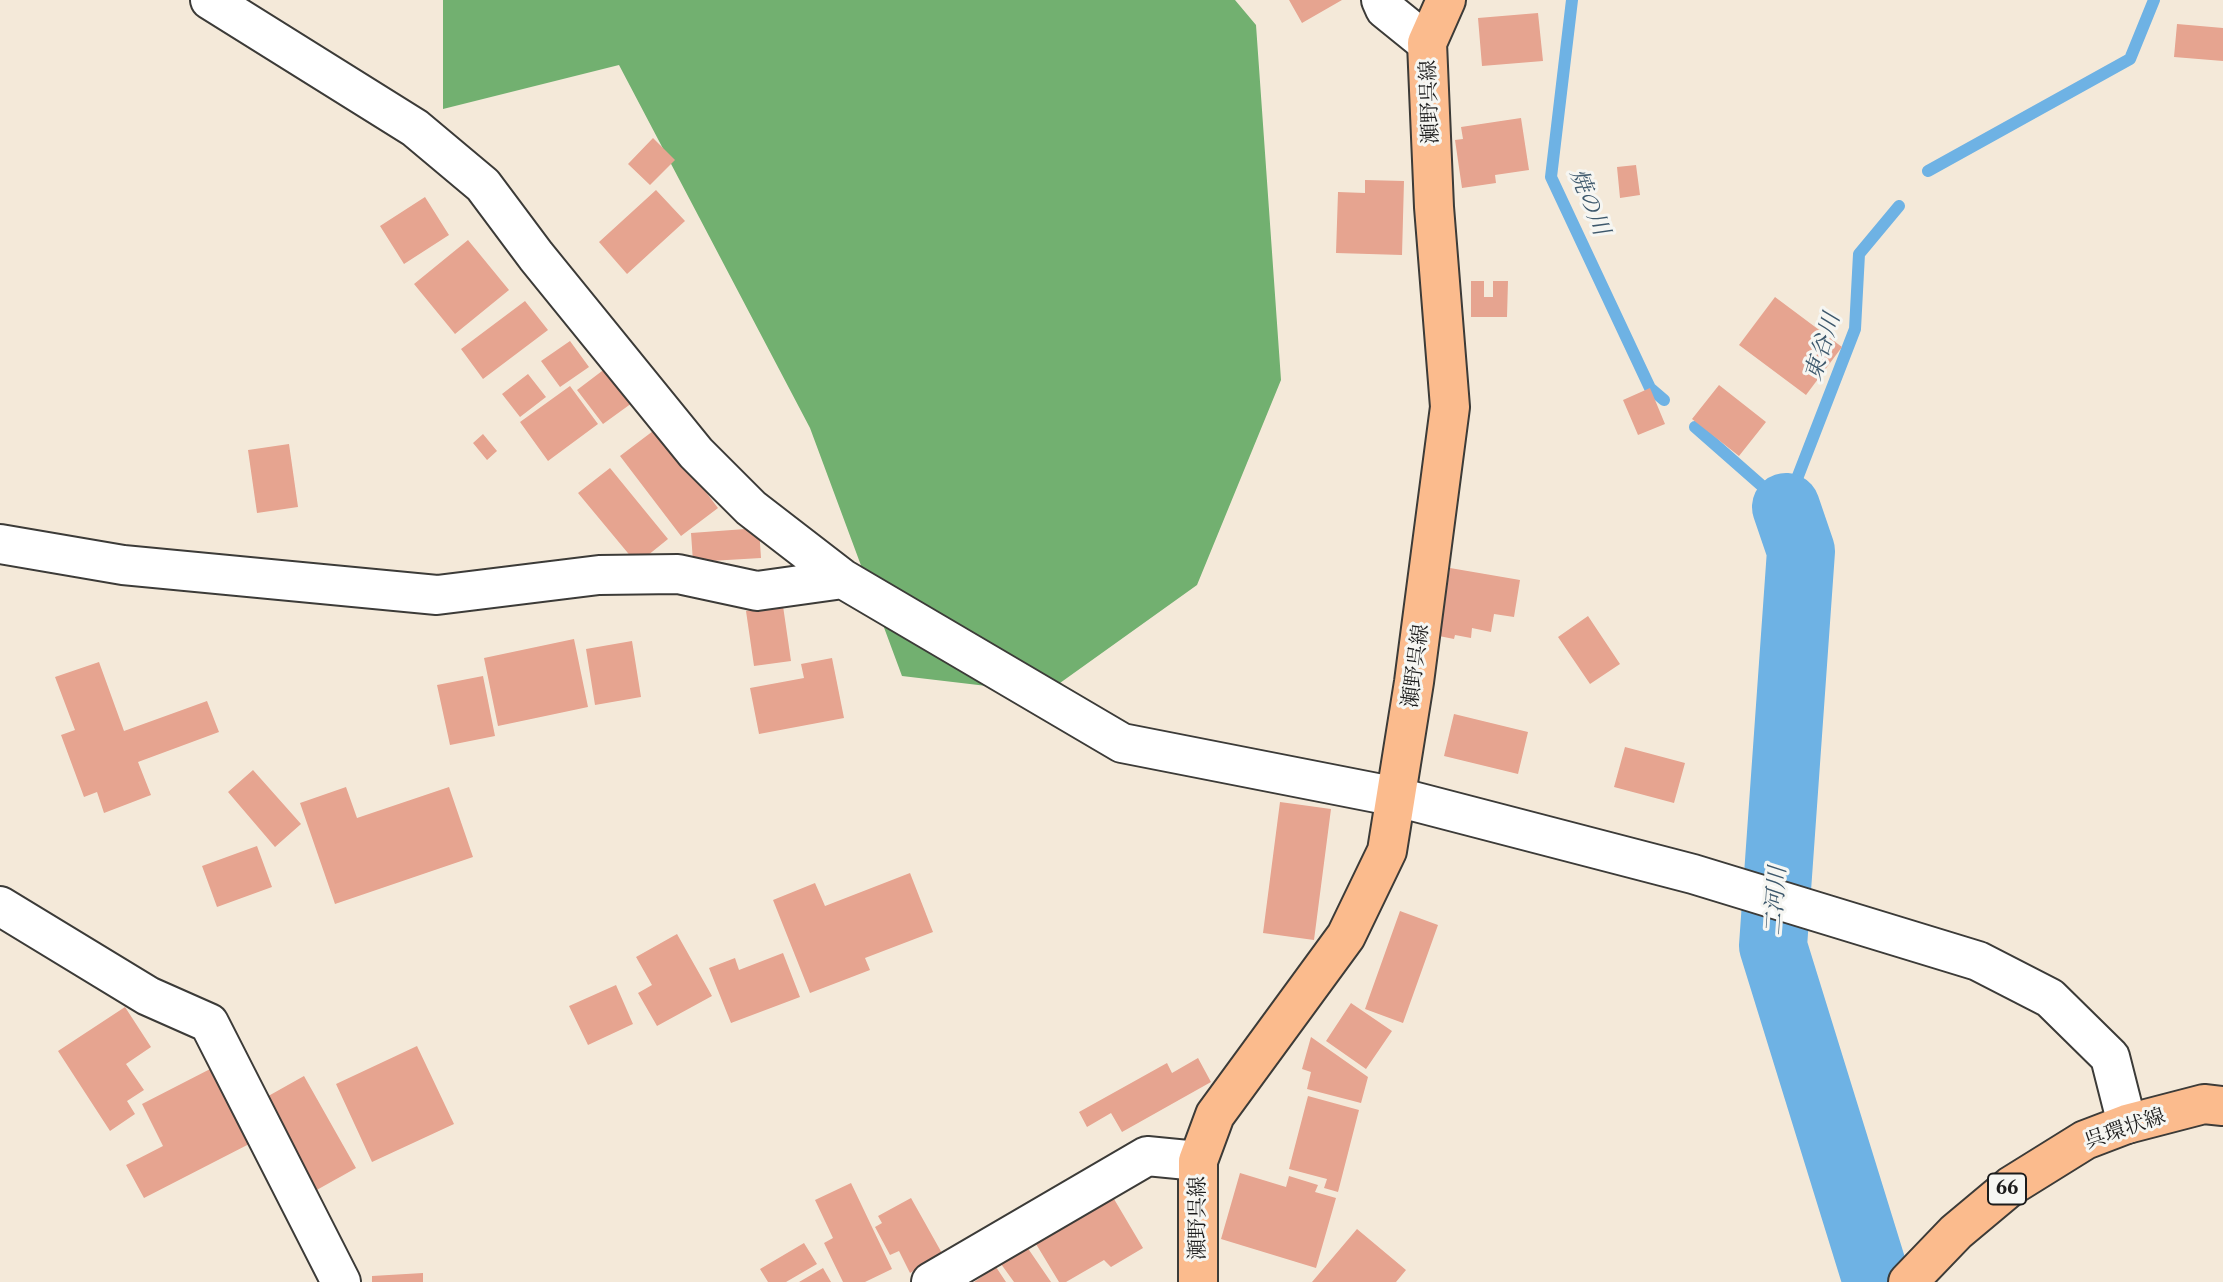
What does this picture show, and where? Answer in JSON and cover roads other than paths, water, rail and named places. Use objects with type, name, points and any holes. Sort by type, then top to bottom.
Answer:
[{"type":"main road","name":"瀬野呉線","points":[[1198,1282],[1198,1161],[1215,1115],[1346,936],[1387,851],[1397,797],[1450,407],[1434,208],[1427,43],[1447,0]]},
{"type":"main road","name":"呉環状線","points":[[1908,1282],[1956,1232],[2011,1186],[2085,1140],[2127,1124],[2204,1104],[2223,1106]]},
{"type":"street","points":[[210,0],[415,128],[483,185],[536,256],[696,453],[751,508],[843,579],[1122,743],[1397,797],[1693,874],[1978,961],[2050,998],[2110,1057],[2127,1124]]},
{"type":"street","points":[[1381,0],[1385,9],[1427,43]]},
{"type":"street","points":[[0,544],[123,565],[437,595],[599,576],[678,574],[757,591],[843,579]]},
{"type":"street","points":[[0,906],[148,996],[209,1023],[341,1282]]},
{"type":"street","points":[[931,1282],[1147,1156],[1198,1161]]},
{"type":"waterway","name":"焼の川","points":[[1572,0],[1551,177],[1650,388],[1664,400]]},
{"type":"waterway","name":"東谷川","points":[[1928,171],[2130,59],[2154,0]]},
{"type":"waterway","name":"東谷川","points":[[1695,427],[1786,507],[1855,329],[1859,254],[1899,206]]},
{"type":"waterway","name":"二河川","points":[[1786,507],[1801,551],[1773,946],[1877,1282]]}]
